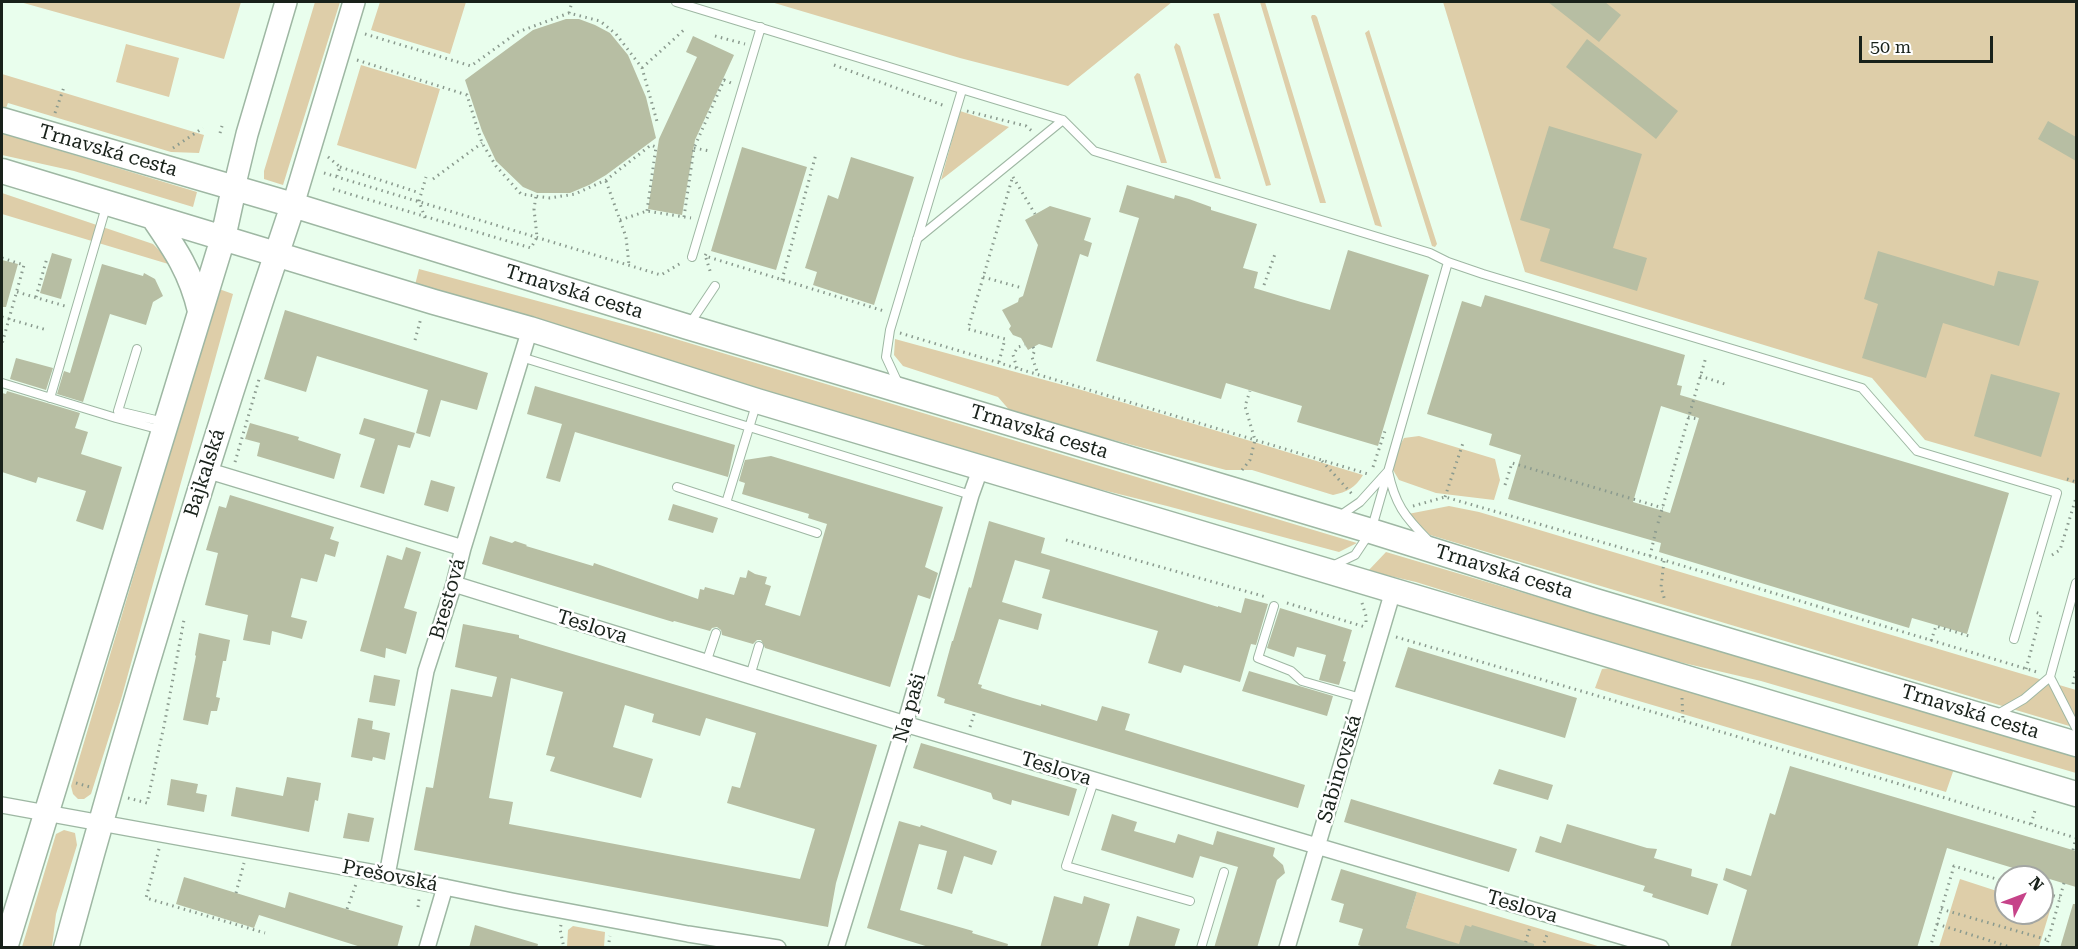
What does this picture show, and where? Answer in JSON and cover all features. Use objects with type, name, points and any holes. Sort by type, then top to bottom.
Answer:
[{"type":"main road","points":[[5,948],[223,238],[247,134],[286,2]]},
{"type":"main road","name":"Bajkalská","points":[[66,948],[108,793],[206,470],[293,205],[354,2]]},
{"type":"main road","name":"Trnavská cesta","points":[[2,120],[293,205],[688,327],[2076,744]]},
{"type":"main road","points":[[2,171],[530,329],[757,401],[2076,794]]},
{"type":"main road","points":[[153,217],[185,265],[196,292],[200,311]]},
{"type":"street","name":"Brestová","points":[[387,875],[426,670],[530,329]]},
{"type":"street","name":"Na paši","points":[[836,948],[981,467]]},
{"type":"street","points":[[206,470],[463,548]]},
{"type":"street","name":"Teslova","points":[[454,584],[1094,781],[1661,948]]},
{"type":"street","name":"Sabinovská","points":[[1287,948],[1393,591]]},
{"type":"street","name":"Prešovská","points":[[2,805],[387,875],[687,934],[773,947]]},
{"type":"street","points":[[427,948],[445,887]]},
{"type":"lane","points":[[676,2],[1063,120],[1094,151],[1430,253],[1448,262],[1661,329],[1862,388],[1917,452],[2057,493],[2014,639]]},
{"type":"lane","points":[[692,257],[759,40],[761,27]]},
{"type":"lane","points":[[901,390],[886,357],[890,330],[962,90]]},
{"type":"lane","points":[[917,239],[1063,120]]},
{"type":"lane","points":[[50,398],[108,203]]},
{"type":"lane","points":[[1324,570],[1355,555],[1371,531],[1448,262]]},
{"type":"lane","points":[[688,327],[715,286]]},
{"type":"lane","points":[[117,415],[137,350]]},
{"type":"lane","points":[[521,357],[971,495]]},
{"type":"lane","points":[[2,383],[50,398],[165,426]]},
{"type":"lane","points":[[726,503],[757,401]]},
{"type":"lane","points":[[1332,520],[1347,512],[1360,501],[1388,471]]},
{"type":"lane","points":[[1388,471],[1401,511],[1439,552]]},
{"type":"lane","points":[[677,487],[817,533]]},
{"type":"lane","points":[[1991,718],[2024,699],[2050,677],[2076,583]]},
{"type":"lane","points":[[1275,603],[1258,658],[1291,671],[1302,681],[1361,698]]},
{"type":"lane","points":[[706,663],[716,633]]},
{"type":"lane","points":[[750,676],[759,646]]},
{"type":"lane","points":[[2050,677],[2076,728]]},
{"type":"lane","points":[[1094,781],[1066,866],[1190,901]]},
{"type":"lane","points":[[1201,948],[1224,872]]},
{"type":"path","points":[[569,13],[572,2]]},
{"type":"path","points":[[364,34],[471,66],[518,32],[569,13],[600,21],[616,34],[642,68],[658,125]]},
{"type":"path","points":[[642,68],[685,29]]},
{"type":"path","points":[[715,36],[745,44],[759,40]]},
{"type":"path","points":[[357,60],[467,95],[482,143],[496,166],[521,194],[550,198],[575,194],[606,180],[651,145],[656,147],[647,211]]},
{"type":"path","points":[[834,65],[945,104],[942,115]]},
{"type":"path","points":[[684,217],[694,148],[724,80],[736,85]]},
{"type":"path","points":[[53,120],[64,87]]},
{"type":"path","points":[[957,108],[1026,126],[1041,138]]},
{"type":"path","points":[[220,133],[222,126]]},
{"type":"path","points":[[164,154],[203,128]]},
{"type":"path","points":[[433,179],[482,143]]},
{"type":"path","points":[[694,148],[722,154]]},
{"type":"path","points":[[782,280],[816,154]]},
{"type":"path","points":[[328,157],[340,167],[420,193]]},
{"type":"path","points":[[999,363],[1005,339],[968,329],[1012,177],[1013,160]]},
{"type":"path","points":[[337,176],[340,167]]},
{"type":"path","points":[[324,172],[661,275],[692,257],[705,256],[886,312]]},
{"type":"path","points":[[425,218],[418,201],[426,177]]},
{"type":"path","points":[[1012,177],[1035,214]]},
{"type":"path","points":[[606,180],[626,237],[629,265]]},
{"type":"path","points":[[333,189],[531,248],[537,237],[534,209],[536,196]]},
{"type":"path","points":[[620,220],[647,211],[696,219]]},
{"type":"path","points":[[1264,285],[1275,254]]},
{"type":"path","points":[[705,256],[715,286]]},
{"type":"path","points":[[2,258],[24,265],[2,344]]},
{"type":"path","points":[[36,297],[47,258]]},
{"type":"path","points":[[983,277],[1022,288]]},
{"type":"path","points":[[17,292],[76,309]]},
{"type":"path","points":[[415,340],[422,314]]},
{"type":"path","points":[[2,317],[47,330]]},
{"type":"path","points":[[890,330],[1370,475]]},
{"type":"path","points":[[1017,368],[1013,355],[1018,347],[1025,345]]},
{"type":"path","points":[[1033,347],[1035,350],[1032,357],[1038,374]]},
{"type":"path","points":[[1658,523],[1706,357]]},
{"type":"path","points":[[231,477],[261,373]]},
{"type":"path","points":[[1700,376],[1728,385]]},
{"type":"path","points":[[1240,472],[1250,460],[1255,440],[1245,406],[1250,391]]},
{"type":"path","points":[[1688,417],[1698,419]]},
{"type":"path","points":[[1445,497],[1463,443]]},
{"type":"path","points":[[1321,460],[1352,494],[1346,497]]},
{"type":"path","points":[[1505,485],[1512,463],[1663,508]]},
{"type":"path","points":[[2067,479],[2076,482]]},
{"type":"path","points":[[1409,507],[1445,497],[2038,673]]},
{"type":"path","points":[[2046,558],[2061,550],[2076,498]]},
{"type":"path","points":[[1650,556],[1656,530]]},
{"type":"path","points":[[1066,540],[1275,603]]},
{"type":"path","points":[[1355,598],[1361,603],[1366,616],[1365,627]]},
{"type":"path","points":[[1287,603],[1381,632]]},
{"type":"path","points":[[2026,669],[2042,614],[2031,611]]},
{"type":"path","points":[[56,777],[147,803],[185,614]]},
{"type":"path","points":[[1931,641],[1936,626],[1969,636]]},
{"type":"path","points":[[1405,640],[1881,778],[2076,838],[2073,850]]},
{"type":"path","points":[[2073,684],[2076,670]]},
{"type":"path","points":[[970,727],[975,711]]},
{"type":"path","points":[[2031,824],[2037,807]]},
{"type":"path","points":[[160,845],[146,898],[265,933]]},
{"type":"path","points":[[236,893],[245,861]]},
{"type":"path","points":[[1930,948],[1954,866],[1994,878]]},
{"type":"path","points":[[347,909],[356,882]]},
{"type":"path","points":[[2046,948],[2064,883]]},
{"type":"path","points":[[2054,896],[2060,898]]},
{"type":"path","points":[[418,907],[419,899]]},
{"type":"path","points":[[1941,909],[2048,940]]},
{"type":"path","points":[[1524,948],[1532,922]]},
{"type":"path","points":[[1937,924],[2013,948]]},
{"type":"path","points":[[1542,948],[1549,927]]},
{"type":"path","points":[[608,948],[611,929]]},
{"type":"shaded area","points":[[20,2],[241,2],[224,59]]},
{"type":"shaded area","points":[[315,2],[340,2],[283,185],[264,179],[264,171]]},
{"type":"shaded area","points":[[380,2],[466,2],[450,54],[371,30]]},
{"type":"shaded area","points":[[771,2],[1172,2],[1068,86],[960,58]]},
{"type":"shaded area","points":[[1260,2],[1265,2],[1326,203],[1320,203]]},
{"type":"shaded area","points":[[1443,2],[2076,2],[2076,484],[1925,440],[1872,378],[1525,272]]},
{"type":"shaded area","points":[[1219,13],[1271,185],[1266,186],[1213,14]]},
{"type":"shaded area","points":[[1312,15],[1317,17],[1382,227],[1375,225]]},
{"type":"shaded area","points":[[1369,30],[1437,244],[1435,247],[1432,246],[1365,33]]},
{"type":"shaded area","points":[[1176,43],[1180,46],[1221,179],[1215,178],[1174,47]]},
{"type":"shaded area","points":[[126,44],[179,58],[169,97],[116,82]]},
{"type":"shaded area","points":[[361,65],[440,89],[416,169],[337,145]]},
{"type":"shaded area","points":[[1137,73],[1140,74],[1167,163],[1161,163],[1134,77]]},
{"type":"shaded area","points":[[2,74],[204,135],[199,153],[171,152],[8,103],[6,108],[2,107]]},
{"type":"shaded area","points":[[960,111],[1009,127],[941,180]]},
{"type":"shaded area","points":[[2,133],[197,192],[193,207],[74,171],[2,155]]},
{"type":"shaded area","points":[[2,193],[153,244],[175,266],[2,214]]},
{"type":"shaded area","points":[[419,269],[649,331],[1357,543],[1339,552],[1026,471],[415,285]]},
{"type":"shaded area","points":[[219,289],[233,294],[122,696],[91,794],[84,799],[78,799],[73,794],[71,786]]},
{"type":"shaded area","points":[[895,339],[1085,391],[1363,475],[1350,489],[1333,495],[1252,470],[1226,470],[1012,413],[998,397],[903,366],[894,355]]},
{"type":"shaded area","points":[[1419,436],[1495,459],[1500,480],[1494,500],[1436,493],[1399,480],[1393,470],[1397,450],[1404,438]]},
{"type":"shaded area","points":[[1449,506],[1479,512],[2076,690],[2076,728],[1430,535],[1408,514]]},
{"type":"shaded area","points":[[1386,552],[2076,757],[2076,773],[1761,681],[1649,655],[1416,582],[1368,571]]},
{"type":"shaded area","points":[[1619,667],[1955,766],[1946,792],[1595,688],[1602,669]]},
{"type":"shaded area","points":[[64,830],[75,833],[77,845],[56,914],[52,947],[22,947],[56,834]]},
{"type":"shaded area","points":[[1960,879],[1994,890],[1994,925],[2046,925],[2039,947],[1939,947]]},
{"type":"shaded area","points":[[1417,892],[1601,947],[1400,947]]},
{"type":"shaded area","points":[[573,926],[605,932],[604,947],[567,947],[568,930]]},
{"type":"building","points":[[1548,2],[1605,2],[1621,15],[1599,42]]},
{"type":"building","points":[[566,19],[579,19],[610,33],[628,55],[646,97],[656,138],[589,185],[570,193],[537,193],[523,187],[496,161],[482,131],[465,80],[533,30]]},
{"type":"building","points":[[693,36],[734,55],[695,140],[682,215],[648,209],[659,139],[697,57],[686,52]]},
{"type":"building","points":[[1587,39],[1678,111],[1656,139],[1566,67]]},
{"type":"building","points":[[2048,121],[2076,137],[2076,161],[2038,139]]},
{"type":"building","points":[[1549,126],[1642,154],[1613,248],[1647,258],[1637,291],[1540,261],[1550,229],[1520,220]]},
{"type":"building","points":[[742,147],[807,167],[776,270],[711,251]]},
{"type":"building","points":[[851,157],[914,177],[874,305],[813,285],[817,272],[805,268],[828,195],[838,199]]},
{"type":"building","points":[[1127,185],[1174,199],[1175,195],[1189,199],[1211,207],[1211,210],[1257,224],[1243,268],[1258,272],[1254,288],[1330,310],[1348,250],[1429,275],[1378,446],[1297,422],[1302,406],[1226,383],[1221,399],[1096,361],[1139,218],[1119,212]]},
{"type":"building","points":[[1050,206],[1091,218],[1084,240],[1092,243],[1088,257],[1080,254],[1052,348],[1039,344],[1028,350],[1021,338],[1013,335],[1009,329],[1011,326],[1002,310],[1018,302],[1023,296],[1038,245],[1025,220]]},
{"type":"building","points":[[1878,251],[1994,286],[1998,271],[2039,281],[2019,346],[1943,323],[1926,378],[1862,358],[1878,304],[1864,299]]},
{"type":"building","points":[[52,253],[72,259],[61,299],[40,293]]},
{"type":"building","points":[[2,260],[18,264],[6,307],[2,307]]},
{"type":"building","points":[[102,264],[143,276],[144,273],[155,279],[163,296],[153,302],[146,325],[110,314],[83,402],[57,394],[64,371],[70,373]]},
{"type":"building","points":[[1485,295],[1685,355],[1677,385],[1682,386],[1680,395],[2009,493],[1967,634],[1912,618],[1909,628],[1659,552],[1661,543],[1508,499],[1521,455],[1489,445],[1492,434],[1427,414],[1462,301],[1481,307]],"holes":[[[1661,406],[1699,418],[1670,513],[1633,502]]]},
{"type":"building","points":[[285,310],[488,373],[477,410],[441,400],[430,437],[416,433],[428,390],[317,356],[306,392],[264,379]]},
{"type":"building","points":[[16,358],[53,368],[46,390],[10,379]]},
{"type":"building","points":[[1991,374],[2060,393],[2041,457],[1974,436]]},
{"type":"building","points":[[535,386],[735,445],[728,477],[575,432],[560,482],[546,478],[562,424],[527,414]]},
{"type":"building","points":[[7,391],[80,413],[75,428],[88,432],[81,454],[122,467],[103,530],[76,521],[86,491],[38,477],[36,483],[2,472],[2,393],[6,394]]},
{"type":"building","points":[[364,418],[415,433],[410,448],[398,445],[384,494],[360,487],[375,439],[359,434]]},
{"type":"building","points":[[250,423],[299,437],[298,440],[341,454],[334,479],[257,456],[260,443],[245,439]]},
{"type":"building","points":[[771,456],[943,507],[925,567],[938,573],[930,599],[918,595],[890,687],[765,648],[761,640],[753,644],[722,635],[721,630],[717,627],[710,631],[673,622],[482,564],[490,536],[512,543],[515,541],[593,566],[594,563],[698,599],[700,589],[704,590],[705,587],[734,595],[740,577],[746,578],[748,570],[767,577],[765,584],[771,586],[765,605],[800,616],[827,524],[808,518],[809,514],[742,494],[745,483],[739,481],[745,460]]},
{"type":"building","points":[[431,480],[455,487],[448,512],[424,505]]},
{"type":"building","points":[[230,495],[334,527],[330,539],[339,542],[335,557],[325,554],[317,582],[301,578],[291,617],[307,621],[302,639],[272,631],[270,645],[243,640],[248,615],[205,605],[218,553],[206,550],[219,506],[226,508]]},
{"type":"building","points":[[673,504],[718,518],[713,533],[668,520]]},
{"type":"building","points":[[989,521],[1045,538],[1041,553],[1218,607],[1241,613],[1245,598],[1268,604],[1256,645],[1251,644],[1240,682],[1184,665],[1181,673],[1148,663],[1158,631],[1042,598],[1050,570],[1015,560],[1002,602],[1042,614],[1038,630],[999,619],[978,684],[982,685],[981,688],[1013,698],[1097,721],[1102,706],[1130,714],[1125,730],[1305,785],[1298,808],[944,703],[945,699],[937,696],[969,587],[971,588]]},
{"type":"building","points":[[406,547],[421,552],[404,608],[417,612],[406,654],[386,648],[385,658],[360,651],[387,555],[402,560]]},
{"type":"building","points":[[1280,608],[1352,630],[1339,685],[1319,680],[1326,655],[1297,647],[1294,657],[1267,648]]},
{"type":"building","points":[[463,624],[519,635],[519,638],[877,745],[836,883],[828,927],[414,850],[426,787],[433,788],[451,689],[492,697],[497,677],[455,667]],"holes":[[[511,678],[563,692],[546,755],[555,757],[550,771],[641,798],[653,759],[613,747],[625,705],[654,714],[652,722],[700,736],[706,718],[756,733],[740,788],[732,786],[727,803],[815,829],[800,879],[509,824],[513,802],[489,798]]]},
{"type":"building","points":[[199,633],[230,640],[216,697],[220,698],[217,711],[211,711],[208,725],[183,720]]},
{"type":"building","points":[[1408,647],[1577,698],[1565,738],[1395,687]]},
{"type":"building","points":[[1249,671],[1333,696],[1327,716],[1242,691]]},
{"type":"building","points":[[374,675],[400,680],[395,706],[369,702]]},
{"type":"building","points":[[358,718],[373,721],[372,729],[390,733],[385,760],[373,757],[372,761],[351,757]]},
{"type":"building","points":[[921,743],[1077,789],[1069,816],[1012,800],[1011,805],[993,799],[991,793],[913,768]]},
{"type":"building","points":[[1790,766],[2076,851],[2076,887],[2054,880],[2054,865],[2003,865],[1947,848],[1917,948],[1730,948],[1747,890],[1723,880],[1726,868],[1751,876],[1770,813],[1775,815]]},
{"type":"building","points":[[1499,769],[1553,785],[1548,800],[1493,784]]},
{"type":"building","points":[[287,777],[321,783],[309,832],[231,816],[236,787],[283,796]]},
{"type":"building","points":[[171,779],[198,784],[196,793],[207,795],[204,812],[167,805]]},
{"type":"building","points":[[1351,799],[1517,849],[1509,872],[1344,822]]},
{"type":"building","points":[[348,813],[374,818],[369,842],[343,838]]},
{"type":"building","points":[[1112,814],[1137,822],[1134,831],[1175,843],[1178,834],[1213,845],[1217,831],[1275,848],[1273,856],[1283,865],[1285,873],[1277,880],[1257,948],[1214,948],[1238,867],[1200,856],[1193,878],[1101,850]]},
{"type":"building","points":[[899,821],[920,827],[921,825],[997,851],[992,865],[964,856],[952,894],[937,889],[947,851],[919,844],[900,910],[973,931],[972,933],[1008,944],[1007,948],[932,948],[867,928]]},
{"type":"building","points":[[1567,824],[1657,849],[1654,858],[1692,869],[1691,876],[1718,884],[1708,915],[1652,897],[1653,894],[1643,891],[1645,886],[1535,852],[1540,836],[1561,843]]},
{"type":"building","points":[[1341,869],[1417,892],[1406,928],[1459,944],[1465,925],[1471,927],[1472,925],[1534,944],[1534,948],[1366,948],[1358,945],[1363,929],[1339,922],[1344,904],[1331,900]]},
{"type":"building","points":[[184,877],[285,908],[289,892],[403,926],[397,948],[364,948],[259,915],[254,928],[176,904]]},
{"type":"building","points":[[1054,896],[1082,904],[1084,896],[1110,904],[1097,948],[1040,948]]},
{"type":"building","points":[[2073,904],[2076,904],[2076,948],[2060,948]]},
{"type":"building","points":[[1137,916],[1180,929],[1174,948],[1128,948]]},
{"type":"building","points":[[475,925],[538,944],[537,948],[469,948]]}]
